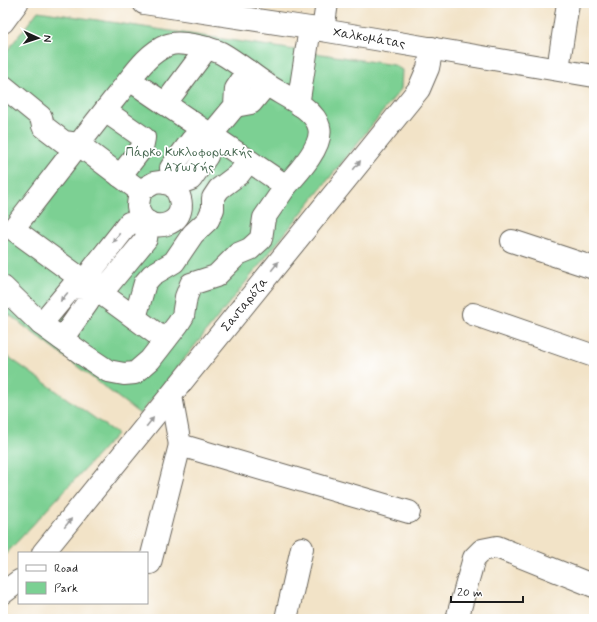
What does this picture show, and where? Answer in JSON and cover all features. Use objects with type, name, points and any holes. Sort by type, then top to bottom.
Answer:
[{"type":"street","points":[[3,22],[17,3]]},
{"type":"street","name":"Χαλκομάτας","points":[[144,3],[316,29],[594,76]]},
{"type":"street","points":[[300,105],[299,100],[316,29],[327,3]]},
{"type":"street","points":[[558,69],[568,3]]},
{"type":"street","points":[[3,287],[41,324],[108,371],[124,374],[134,373],[150,360],[184,316],[186,297],[191,284],[216,276],[238,254],[250,249],[261,239],[264,218],[286,186],[301,170],[319,138],[319,126],[312,114],[300,105],[266,85],[248,71],[220,53],[207,48],[170,44],[156,50],[78,144],[8,236],[94,288],[165,340]]},
{"type":"street","points":[[165,104],[207,48]]},
{"type":"street","name":"Σανταρόζα","points":[[44,552],[419,89],[428,68],[432,48]]},
{"type":"street","points":[[62,339],[88,302],[94,288],[92,270],[129,223],[148,222],[162,226],[174,221],[178,215],[181,201],[179,194],[173,185],[171,168],[192,140],[211,136],[235,106],[236,89],[248,71]]},
{"type":"street","points":[[130,80],[286,186]]},
{"type":"street","points":[[235,106],[251,103],[266,85]]},
{"type":"street","points":[[3,86],[40,117],[43,126],[64,142],[78,144],[140,191]]},
{"type":"street","points":[[105,111],[144,138],[142,148],[120,176]]},
{"type":"street","points":[[135,318],[145,283],[152,275],[174,262],[193,234],[208,220],[213,209],[213,198],[218,189],[239,174],[249,161]]},
{"type":"street","points":[[140,191],[154,183],[173,185]]},
{"type":"street","points":[[140,191],[138,206],[142,217],[148,222]]},
{"type":"street","points":[[174,221],[193,234]]},
{"type":"street","points":[[512,241],[594,268]]},
{"type":"street","points":[[41,324],[72,287],[94,288]]},
{"type":"street","points":[[473,314],[594,356]]},
{"type":"street","points":[[150,563],[180,445],[171,396]]},
{"type":"street","points":[[180,445],[409,512]]},
{"type":"street","points":[[457,619],[474,558],[482,550],[496,547],[594,586]]},
{"type":"street","points":[[286,619],[302,548]]},
{"type":"street","points":[[3,593],[18,582]]},
{"type":"green space","name":"Πάρκο Κυκλοφοριακής Αγωγής","points":[[38,11],[394,65],[402,70],[401,89],[140,414],[3,310],[3,56]]},
{"type":"green space","points":[[3,353],[117,434],[3,557]]}]
